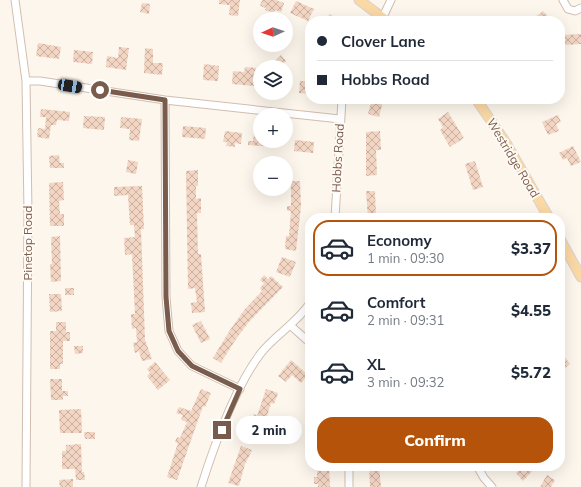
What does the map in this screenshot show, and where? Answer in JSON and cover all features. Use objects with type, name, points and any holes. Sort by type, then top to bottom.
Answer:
[{"type":"main road","points":[[359,0],[379,16]]},
{"type":"main road","name":"Westridge Road","points":[[479,104],[506,144],[546,213]]},
{"type":"main road","points":[[565,248],[581,277]]},
{"type":"street","name":"Pinetop Road","points":[[15,0],[26,80],[28,213],[26,487]]},
{"type":"street","points":[[385,16],[391,0]]},
{"type":"street","points":[[563,0],[568,9],[575,11],[581,8]]},
{"type":"street","points":[[26,80],[165,100],[340,119]]},
{"type":"street","points":[[165,100],[166,297],[169,331],[178,351],[192,366],[240,389]]},
{"type":"street","name":"Hobbs Road","points":[[335,213],[342,104]]},
{"type":"street","points":[[201,487],[216,444],[246,375],[262,352],[305,308]]},
{"type":"street","points":[[290,325],[305,338]]},
{"type":"street","points":[[349,471],[349,487]]},
{"type":"street","points":[[480,471],[492,487]]},
{"type":"building","points":[[219,0],[240,0],[238,16],[229,15],[230,5],[219,4]]},
{"type":"building","points":[[262,0],[276,0],[284,3],[281,12],[275,10],[274,12],[271,12],[260,6]]},
{"type":"building","points":[[296,1],[314,9],[310,16],[305,16],[305,20],[290,12]]},
{"type":"building","points":[[142,3],[150,4],[149,14],[140,12]]},
{"type":"building","points":[[543,11],[548,16],[537,16]]},
{"type":"building","points":[[581,34],[581,44],[565,45],[565,35]]},
{"type":"building","points":[[38,43],[61,47],[59,59],[36,56]]},
{"type":"building","points":[[119,47],[129,48],[126,70],[106,67],[107,56],[118,58]]},
{"type":"building","points":[[145,48],[153,49],[153,63],[163,63],[162,75],[144,73]]},
{"type":"building","points":[[74,50],[93,52],[92,64],[73,62]]},
{"type":"building","points":[[281,55],[285,60],[276,60]]},
{"type":"building","points":[[204,64],[219,66],[218,81],[203,80]]},
{"type":"building","points":[[245,67],[253,68],[253,86],[232,84],[233,71],[244,72]]},
{"type":"building","points":[[300,81],[305,81],[305,94],[299,93]]},
{"type":"building","points":[[371,104],[382,104],[379,117],[368,114]]},
{"type":"building","points":[[41,109],[70,112],[69,121],[57,120],[56,125],[51,125],[49,139],[37,137],[38,128],[45,129],[46,117],[40,117]]},
{"type":"building","points":[[448,112],[464,138],[450,147],[440,130],[443,127],[438,119]]},
{"type":"building","points":[[558,115],[561,122],[556,124],[559,131],[548,135],[542,122]]},
{"type":"building","points":[[84,116],[105,117],[104,130],[83,128]]},
{"type":"building","points":[[121,117],[142,119],[139,141],[129,140],[130,129],[120,128]]},
{"type":"building","points":[[183,126],[206,128],[205,139],[182,137]]},
{"type":"building","points":[[225,131],[242,133],[241,144],[235,143],[235,147],[226,146],[227,142],[223,142]]},
{"type":"building","points":[[380,131],[381,150],[376,150],[377,175],[366,176],[366,132]]},
{"type":"building","points":[[295,140],[314,142],[313,153],[294,151]]},
{"type":"building","points":[[248,141],[253,141],[253,145],[248,145]]},
{"type":"building","points":[[573,146],[581,162],[571,166],[567,158],[563,160],[559,153]]},
{"type":"building","points":[[59,155],[60,163],[64,163],[64,168],[50,168],[49,156]]},
{"type":"building","points":[[128,160],[138,162],[136,174],[126,172]]},
{"type":"building","points":[[475,161],[483,187],[473,190],[465,164]]},
{"type":"building","points":[[198,170],[196,199],[201,198],[201,213],[197,213],[198,254],[201,254],[205,312],[192,313],[191,303],[197,302],[195,288],[188,289],[186,171]]},
{"type":"building","points":[[293,181],[300,181],[301,206],[296,251],[285,249],[286,236],[289,236],[291,211],[287,211],[287,206],[291,206]]},
{"type":"building","points":[[63,182],[64,200],[59,201],[60,214],[64,214],[64,226],[50,226],[49,183]]},
{"type":"building","points":[[142,186],[144,229],[141,229],[145,340],[152,359],[142,361],[139,351],[135,353],[133,343],[137,342],[136,328],[132,329],[131,314],[135,314],[132,254],[125,255],[124,238],[135,237],[134,225],[130,225],[128,195],[114,196],[114,187]]},
{"type":"building","points":[[366,191],[375,191],[376,213],[368,213]]},
{"type":"building","points":[[60,236],[61,281],[51,282],[51,237]]},
{"type":"building","points":[[282,257],[296,262],[290,277],[276,272]]},
{"type":"building","points":[[264,275],[268,279],[271,276],[283,287],[248,323],[221,363],[213,358],[245,309],[262,291],[260,288],[264,283],[260,280]]},
{"type":"building","points":[[65,288],[74,288],[74,295],[65,295]]},
{"type":"building","points":[[49,294],[61,294],[62,311],[50,312]]},
{"type":"building","points":[[201,321],[210,339],[201,343],[192,325]]},
{"type":"building","points":[[56,322],[66,322],[66,332],[70,332],[70,341],[63,341],[63,364],[60,364],[60,369],[50,369],[50,331],[56,331]]},
{"type":"building","points":[[74,346],[83,346],[83,353],[75,354]]},
{"type":"building","points":[[565,358],[570,364],[565,368]]},
{"type":"building","points":[[291,360],[305,372],[305,378],[301,383],[292,375],[286,382],[278,376]]},
{"type":"building","points":[[155,362],[170,380],[158,390],[147,376],[150,373],[147,369]]},
{"type":"building","points":[[50,379],[62,379],[62,391],[68,391],[68,396],[63,396],[63,400],[51,400]]},
{"type":"building","points":[[201,389],[211,393],[205,407],[203,406],[177,480],[167,477],[178,443],[175,442],[177,437],[180,438],[187,422],[181,420],[183,415],[176,413],[179,407],[191,411]]},
{"type":"building","points":[[266,389],[278,393],[274,404],[271,403],[263,429],[259,428],[255,439],[245,435],[254,414],[257,416]]},
{"type":"building","points":[[81,409],[82,433],[60,433],[59,410]]},
{"type":"building","points":[[84,432],[95,432],[95,439],[85,439]]},
{"type":"building","points":[[81,444],[82,472],[84,472],[85,480],[76,480],[75,469],[62,469],[62,451],[66,451],[66,445]]},
{"type":"building","points":[[241,446],[252,450],[245,464],[239,486],[228,483]]},
{"type":"building","points":[[317,471],[329,471],[330,487],[318,487],[318,484],[314,484],[314,477],[317,477]]},
{"type":"building","points":[[369,471],[379,471],[381,487],[370,487]]},
{"type":"building","points":[[518,471],[532,471],[523,481],[516,473]]},
{"type":"building","points":[[547,475],[555,480],[551,487],[540,487]]},
{"type":"building","points":[[73,479],[73,487],[60,487],[59,480]]},
{"type":"route","points":[[100,90],[165,100],[166,297],[169,331],[178,351],[192,366],[240,389],[222,430]]}]
